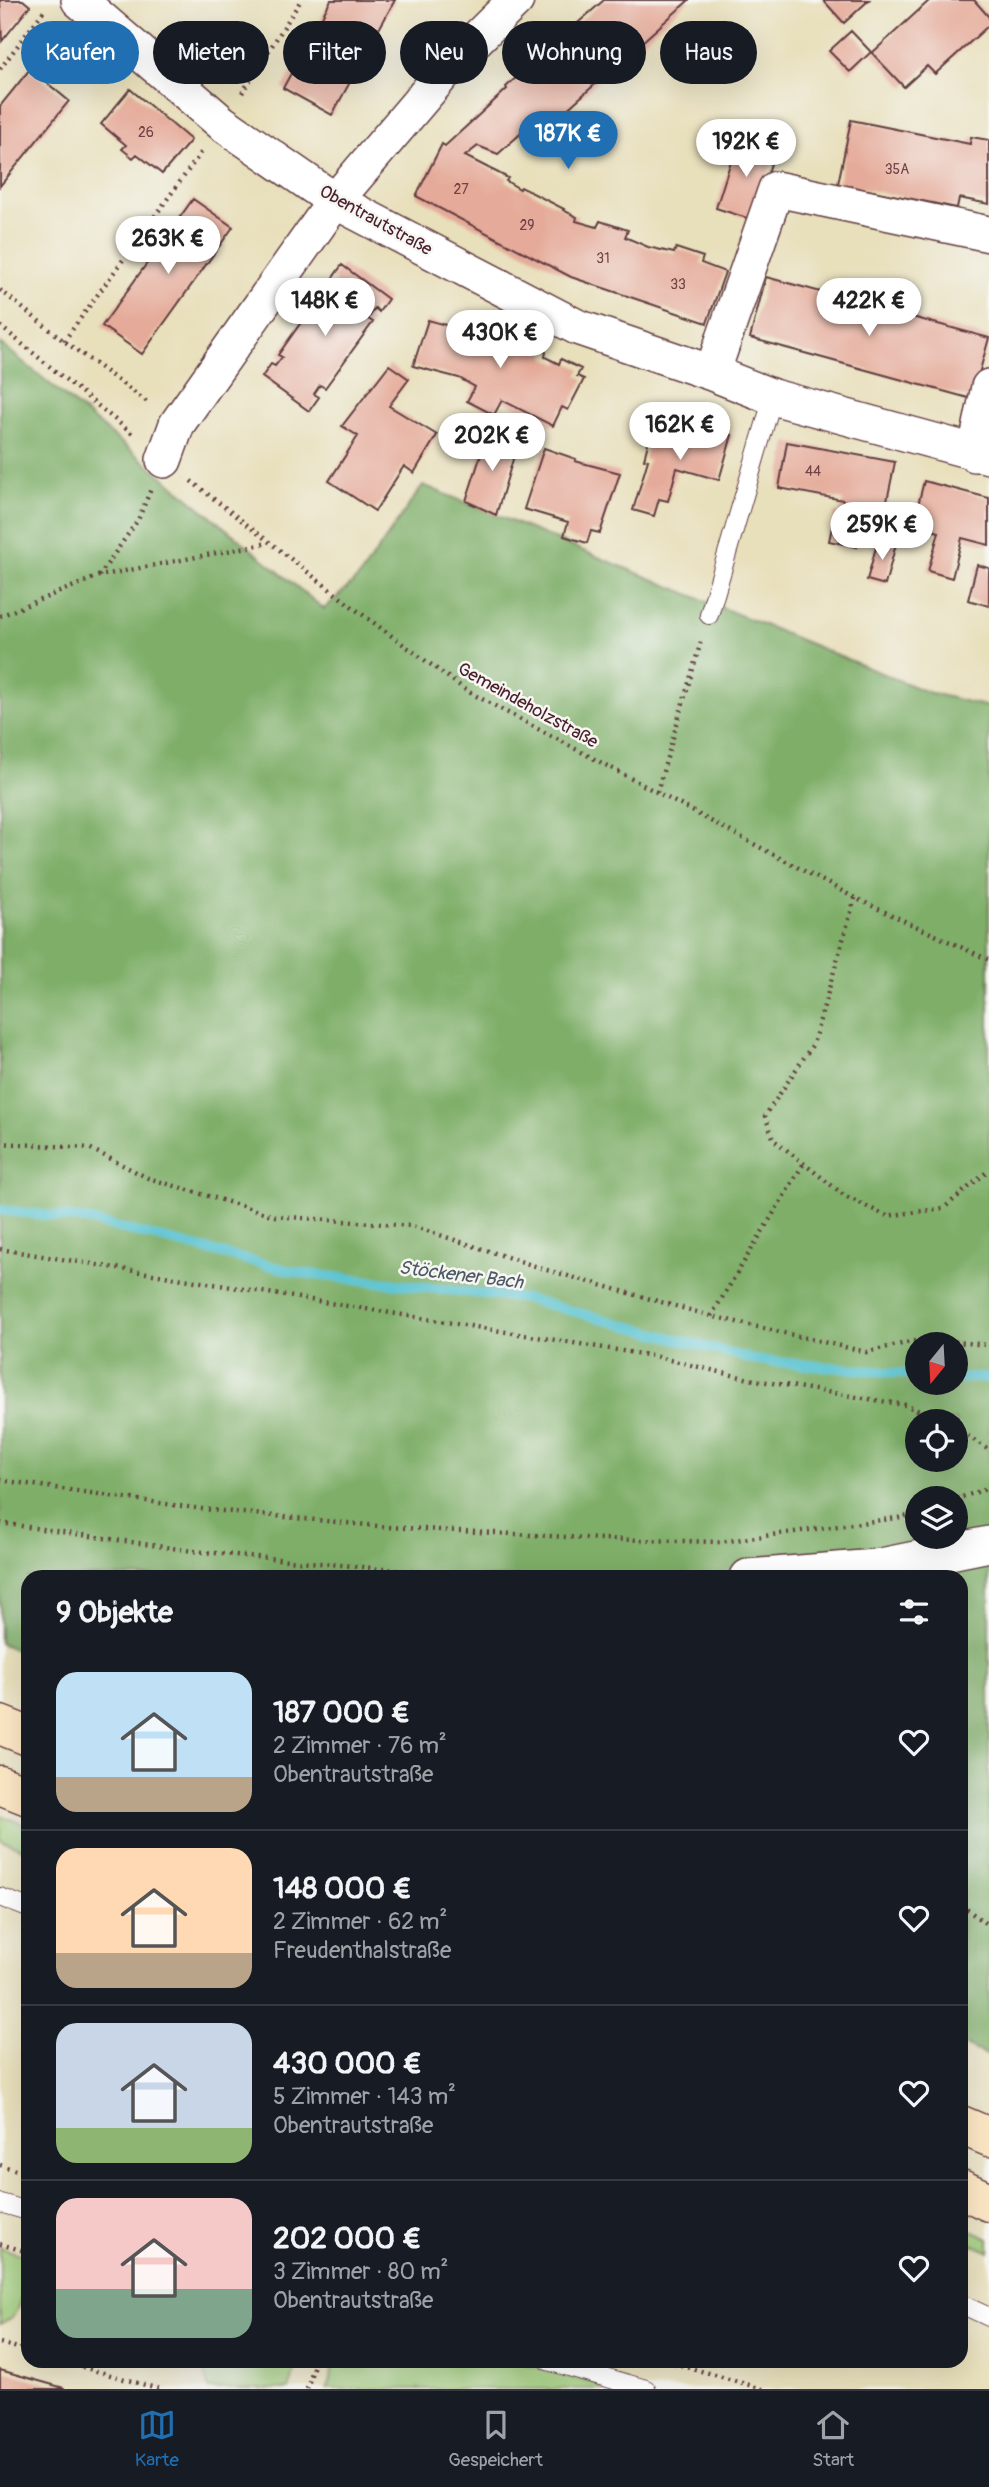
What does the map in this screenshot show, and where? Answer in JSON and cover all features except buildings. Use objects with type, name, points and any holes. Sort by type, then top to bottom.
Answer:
[{"type":"main road","points":[[0,1725],[21,1733]]},
{"type":"main road","points":[[0,1785],[21,1793]]},
{"type":"main road","points":[[968,2128],[989,2137]]},
{"type":"main road","points":[[968,2192],[989,2202]]},
{"type":"street","name":"Obentrautstraße","points":[[79,0],[222,123],[335,201],[577,327],[773,397],[982,455],[989,387]]},
{"type":"street","points":[[164,460],[177,424],[335,201],[454,61],[516,0]]},
{"type":"street","points":[[712,373],[776,189],[989,234]]},
{"type":"street","points":[[838,1570],[876,1567],[989,1544]]},
{"type":"lane","points":[[709,615],[773,397]]},
{"type":"lane","points":[[0,1896],[21,1905]]},
{"type":"lane","points":[[0,2203],[21,2209]]},
{"type":"lane","points":[[968,2307],[989,2317]]},
{"type":"lane","points":[[572,2368],[646,2389]]},
{"type":"path","points":[[0,69],[53,0]]},
{"type":"path","points":[[64,341],[222,123],[301,0]]},
{"type":"path","points":[[0,290],[177,424]]},
{"type":"path","name":"Gemeindeholzstraße","points":[[0,326],[164,460],[359,612],[467,691],[855,898],[989,960]]},
{"type":"path","points":[[99,576],[138,520],[164,460]]},
{"type":"path","points":[[0,616],[99,576],[269,542]]},
{"type":"path","points":[[657,792],[709,615]]},
{"type":"path","points":[[855,898],[813,1044],[765,1116],[774,1140],[845,1196],[887,1216],[944,1208],[989,1170]]},
{"type":"path","points":[[0,1143],[89,1148],[148,1178],[275,1216],[412,1226],[547,1270],[710,1316],[866,1352],[924,1339],[989,1345]]},
{"type":"path","points":[[710,1316],[804,1163]]},
{"type":"path","points":[[0,1249],[653,1356],[749,1379],[905,1405],[915,1409]]},
{"type":"path","points":[[968,1436],[989,1450]]},
{"type":"path","points":[[0,1480],[202,1509],[388,1527],[602,1539],[720,1542],[905,1517]]},
{"type":"path","points":[[968,1495],[989,1488]]},
{"type":"path","points":[[0,1523],[192,1551],[394,1570]]},
{"type":"path","points":[[968,1910],[989,1926]]},
{"type":"path","points":[[0,2165],[21,2172]]},
{"type":"path","points":[[0,2244],[21,2250]]},
{"type":"path","points":[[0,2343],[21,2349]]},
{"type":"path","points":[[86,2368],[159,2389]]},
{"type":"path","points":[[307,2389],[313,2368]]},
{"type":"path","points":[[691,2368],[763,2389]]},
{"type":"green space","points":[[0,343],[324,609],[359,577],[423,485],[927,692],[989,707],[989,2056],[968,2046],[968,1570],[21,1570],[21,1652],[0,1643]]},
{"type":"green space","points":[[0,1815],[21,1823],[21,1848],[0,1840]]},
{"type":"green space","points":[[968,2229],[989,2239],[989,2252],[968,2242]]},
{"type":"green space","points":[[0,2248],[21,2254],[21,2298],[11,2318],[0,2324]]},
{"type":"green space","points":[[202,2368],[296,2368],[289,2389],[209,2389]]},
{"type":"green space","points":[[333,2368],[541,2368],[617,2389],[327,2389]]},
{"type":"waterway","name":"Stöckener Bach","points":[[0,1210],[87,1220],[300,1273],[527,1299],[755,1360],[905,1374]]},
{"type":"waterway","name":"Stöckener Bach","points":[[968,1378],[989,1378]]}]
